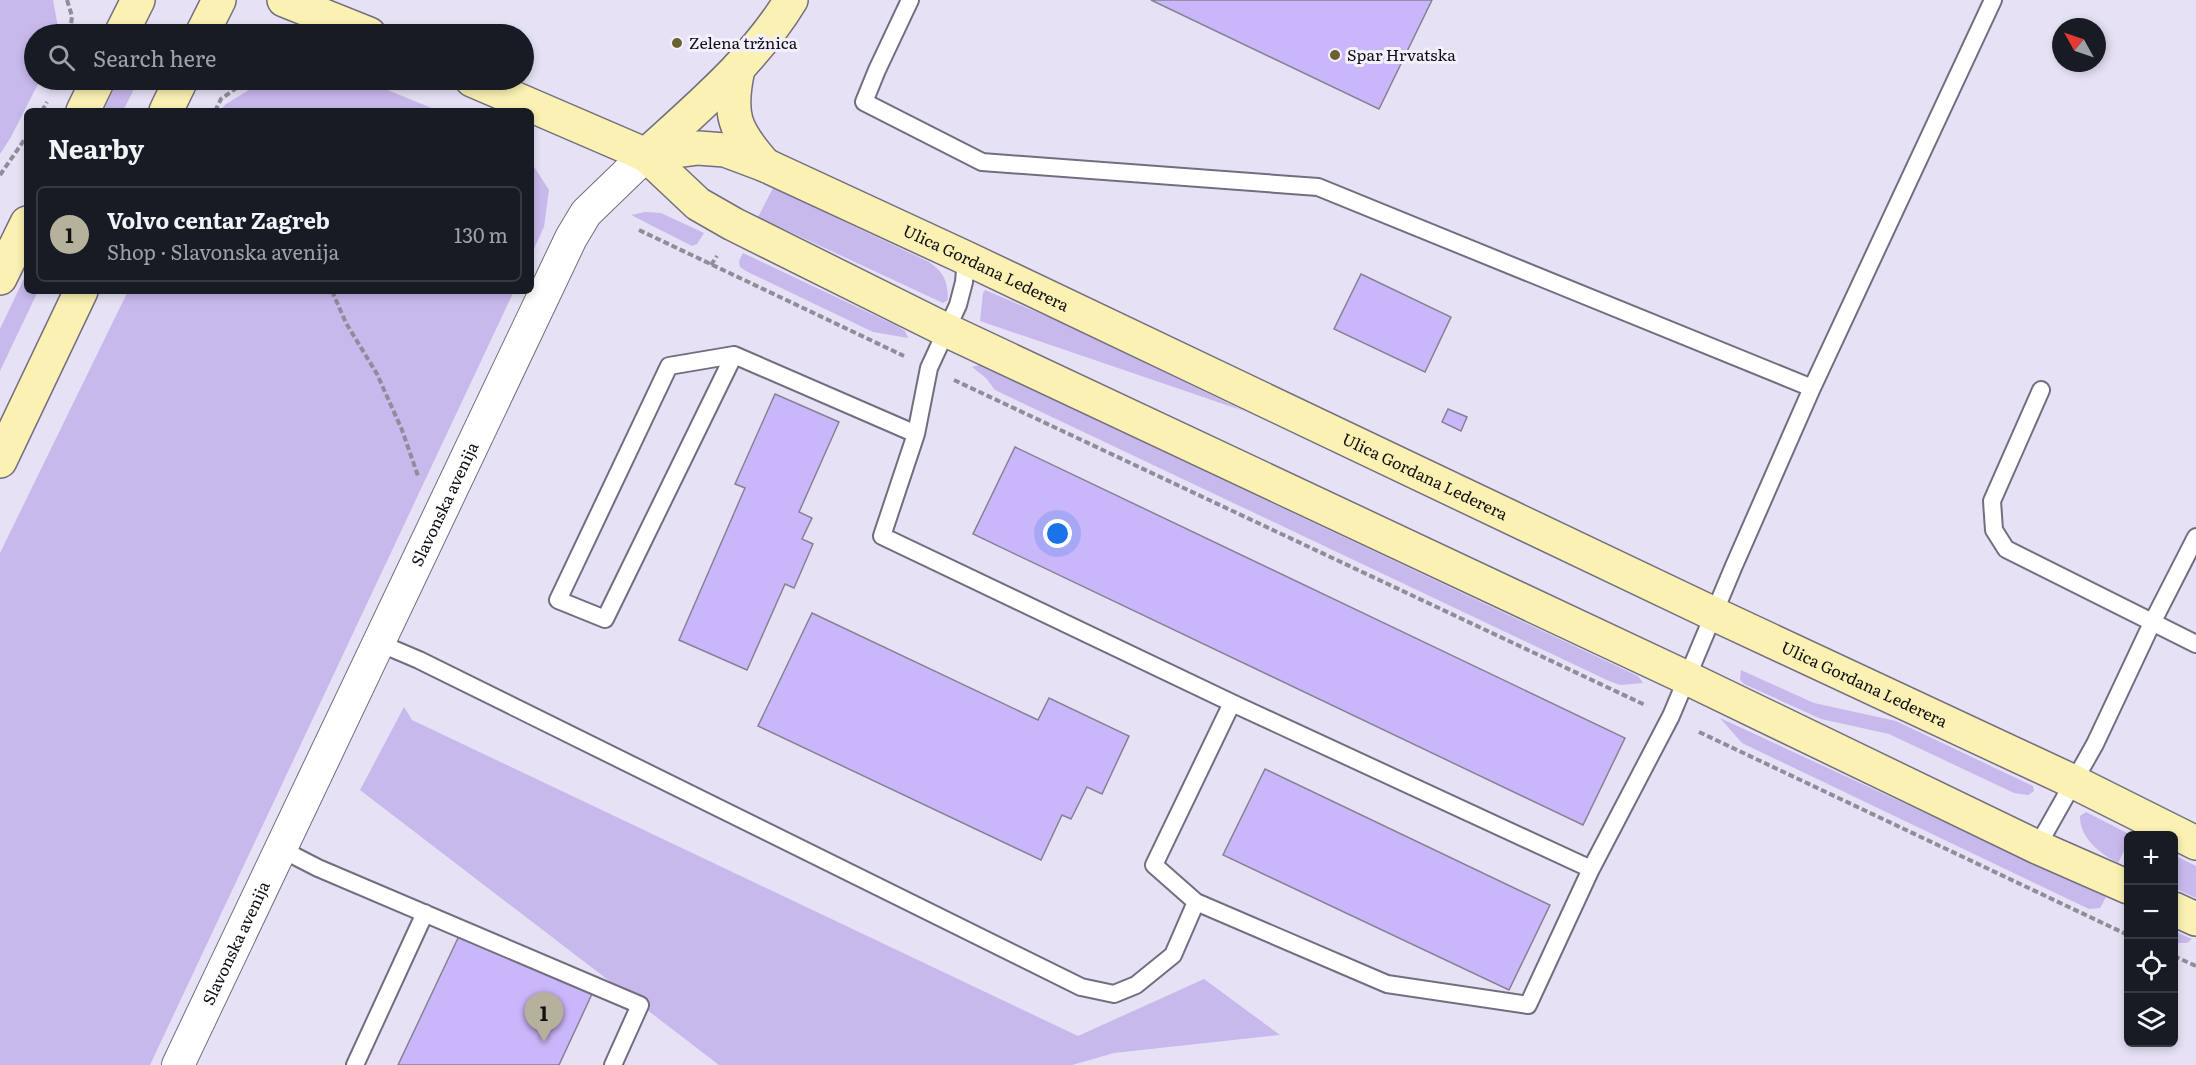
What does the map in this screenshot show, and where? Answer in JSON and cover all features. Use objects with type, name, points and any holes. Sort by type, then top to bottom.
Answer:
[{"type":"street","points":[[126,24],[138,0]]},
{"type":"street","points":[[207,24],[219,0]]},
{"type":"street","points":[[284,0],[344,24]]},
{"type":"street","name":"Slavonska avenija","points":[[178,1065],[571,238],[586,213],[738,69],[764,38],[790,0]]},
{"type":"street","points":[[738,69],[733,97],[739,131],[765,165]]},
{"type":"street","points":[[84,108],[93,90]]},
{"type":"street","points":[[167,108],[176,90]]},
{"type":"street","points":[[495,90],[646,155],[698,204],[743,230],[946,330],[1687,678],[2037,847],[2124,885]]},
{"type":"street","name":"Ulica Gordana Lederera","points":[[646,155],[673,150],[707,148],[725,150],[765,165],[2074,782],[2196,843]]},
{"type":"street","points":[[0,278],[24,230]]},
{"type":"street","points":[[0,461],[80,294]]},
{"type":"street","points":[[2178,911],[2196,919]]},
{"type":"lane","points":[[910,0],[864,102],[982,162],[1318,187],[1812,388]]},
{"type":"lane","points":[[1232,703],[1154,865],[1196,902],[1387,984],[1528,1005],[1592,869],[1671,716],[1812,388],[1994,0]]},
{"type":"lane","points":[[966,258],[964,282],[958,305],[929,368],[916,434],[882,536],[1232,703],[1592,869]]},
{"type":"lane","points":[[734,355],[605,619],[558,600],[669,366],[734,355],[916,434]]},
{"type":"lane","points":[[2041,390],[1992,501],[1994,530],[2006,549],[2196,644]]},
{"type":"lane","points":[[2037,847],[2116,702],[2152,623],[2196,537]]},
{"type":"lane","points":[[378,644],[419,660],[1082,987],[1114,994],[1136,986],[1173,955],[1196,902]]},
{"type":"lane","points":[[281,849],[318,868],[640,1005],[613,1065]]},
{"type":"lane","points":[[355,1065],[425,913]]},
{"type":"path","points":[[67,0],[72,16],[71,24]]},
{"type":"path","points":[[216,108],[221,99],[234,90]]},
{"type":"path","points":[[0,175],[24,140]]},
{"type":"path","points":[[639,230],[908,358]]},
{"type":"path","points":[[333,294],[346,323],[377,374],[402,430],[435,525]]},
{"type":"path","points":[[953,380],[1647,706]]},
{"type":"path","points":[[1699,732],[2124,932]]},
{"type":"path","points":[[2178,958],[2196,966]]},
{"type":"shaded area","points":[[0,0],[53,0],[57,24],[24,24],[24,90],[35,90],[0,154]]},
{"type":"shaded area","points":[[114,90],[134,90],[124,108],[104,108]]},
{"type":"shaded area","points":[[249,90],[388,90],[432,108],[222,108]]},
{"type":"shaded area","points":[[534,167],[549,190],[544,227],[534,249]]},
{"type":"shaded area","points":[[773,188],[929,262],[944,278],[948,300],[943,303],[758,217]]},
{"type":"shaded area","points":[[645,212],[661,213],[704,233],[697,244],[692,246],[631,215]]},
{"type":"shaded area","points":[[743,253],[897,326],[905,331],[908,338],[873,332],[746,271],[740,267],[739,261]]},
{"type":"shaded area","points":[[24,278],[24,294],[37,294],[0,371],[0,329]]},
{"type":"shaded area","points":[[985,290],[1067,325],[1244,411],[980,321]]},
{"type":"shaded area","points":[[127,294],[513,294],[150,1065],[0,1065],[0,553]]},
{"type":"shaded area","points":[[979,365],[1638,676],[1643,683],[1620,685],[1609,681],[995,390],[986,378],[972,367]]},
{"type":"shaded area","points":[[1741,670],[1814,703],[1896,721],[2033,786],[2034,791],[2028,795],[2014,793],[1889,734],[1821,719],[1744,684],[1740,680]]},
{"type":"shaded area","points":[[404,707],[412,720],[1078,1036],[1204,979],[1280,1035],[1114,1053],[1072,1065],[719,1065],[360,790]]},
{"type":"shaded area","points":[[1720,718],[2106,897],[2100,908],[2089,909],[1742,743]]},
{"type":"shaded area","points":[[2086,812],[2124,831],[2124,851],[2118,863],[2104,855],[2087,838],[2083,832],[2080,816]]},
{"type":"shaded area","points":[[2178,857],[2196,866],[2196,898],[2178,890]]},
{"type":"shaded area","points":[[2178,933],[2192,939],[2187,943],[2178,943]]},
{"type":"building","name":"Spar Hrvatska","points":[[1151,0],[1432,0],[1379,109]]},
{"type":"building","points":[[1361,274],[1451,317],[1425,372],[1334,329]]},
{"type":"building","points":[[775,394],[839,422],[799,512],[812,518],[802,539],[813,544],[794,588],[785,584],[747,670],[679,640],[745,488],[735,484]]},
{"type":"building","points":[[1448,409],[1467,417],[1461,431],[1442,422]]},
{"type":"building","points":[[1015,447],[1625,738],[1583,825],[973,534]]},
{"type":"building","points":[[812,613],[1038,720],[1049,698],[1129,736],[1102,794],[1087,787],[1071,819],[1062,815],[1041,860],[758,726]]},
{"type":"building","points":[[1265,769],[1550,905],[1509,990],[1223,855]]},
{"type":"building","points":[[459,936],[592,994],[559,1065],[398,1065]]},
{"type":"place","name":"Zelena tržnica","points":[[677,43]]},
{"type":"place","name":"Spar Hrvatska","points":[[1335,55]]},
{"type":"place","name":"Volvo centar Zagreb","points":[[544,1042]]}]
